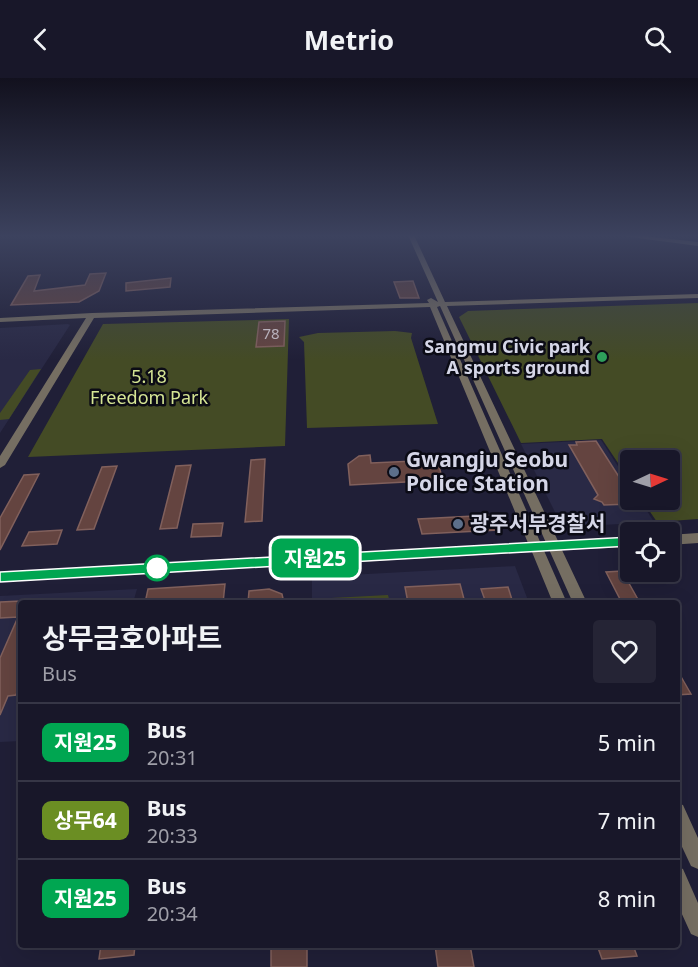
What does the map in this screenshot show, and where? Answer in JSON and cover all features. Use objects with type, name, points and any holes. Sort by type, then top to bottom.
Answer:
[{"type":"main road","points":[[536,547],[554,546]]},
{"type":"street","points":[[426,276],[559,600]]},
{"type":"street","points":[[0,320],[435,302],[698,296]]},
{"type":"street","points":[[435,302],[579,600]]},
{"type":"street","points":[[0,465],[92,315]]},
{"type":"street","points":[[680,539],[698,538]]},
{"type":"street","points":[[554,546],[620,543]]},
{"type":"street","points":[[0,577],[536,547]]},
{"type":"street","points":[[680,821],[698,859]]},
{"type":"street","points":[[680,885],[698,927]]},
{"type":"shaded area","points":[[70,325],[0,433],[0,328]]},
{"type":"shaded area","points":[[601,440],[620,469],[620,510],[646,510],[654,522],[620,522],[620,524],[568,527],[560,522],[521,444]]},
{"type":"shaded area","points":[[515,566],[528,600],[312,600],[312,577]]},
{"type":"shaded area","points":[[137,589],[134,600],[18,600],[18,741],[0,742],[0,596]]},
{"type":"green space","points":[[698,303],[698,519],[657,522],[649,510],[680,510],[680,450],[620,450],[620,466],[602,439],[521,443],[459,317],[468,311]]},
{"type":"green space","name":"5.18 Freedom Park","points":[[289,319],[285,446],[28,457],[103,324]]},
{"type":"green space","points":[[395,331],[412,333],[411,338],[438,424],[307,428],[304,342],[299,337],[318,333]]},
{"type":"green space","points":[[41,369],[9,419],[0,420],[0,413],[30,370]]},
{"type":"green space","points":[[388,595],[389,600],[312,600]]},
{"type":"building","points":[[28,276],[39,276],[34,291],[85,285],[89,276],[105,276],[99,291],[79,302],[11,305]]},
{"type":"building","points":[[171,278],[170,287],[126,291],[126,283]]},
{"type":"building","points":[[413,281],[419,298],[400,298],[394,282]]},
{"type":"building","points":[[285,321],[284,346],[256,347],[259,322]]},
{"type":"building","points":[[596,441],[620,478],[620,504],[604,505],[594,499],[598,495],[569,445],[577,445],[576,442]]},
{"type":"building","name":"Gwangju Seobu Police Station","points":[[370,455],[371,463],[437,460],[443,480],[350,485],[348,464],[359,456]]},
{"type":"building","points":[[265,459],[262,521],[245,522],[251,460]]},
{"type":"building","points":[[191,465],[177,528],[160,529],[176,466]]},
{"type":"building","points":[[117,466],[94,529],[77,530],[102,467]]},
{"type":"building","points":[[39,474],[0,550],[0,518],[24,475]]},
{"type":"building","name":"광주서부경찰서","points":[[493,515],[498,530],[422,534],[418,519]]},
{"type":"building","points":[[223,523],[221,536],[191,537],[193,524]]},
{"type":"building","points":[[62,530],[57,544],[22,546],[29,532]]},
{"type":"building","points":[[620,571],[620,582],[628,582],[638,600],[620,600],[606,572]]},
{"type":"building","points":[[225,584],[223,600],[146,600],[148,589]]},
{"type":"building","points":[[460,584],[464,600],[407,600],[405,587]]},
{"type":"building","points":[[508,587],[512,600],[485,600],[481,589]]},
{"type":"building","points":[[269,589],[282,594],[283,600],[248,600],[249,591]]},
{"type":"building","points":[[18,601],[18,617],[0,618],[0,602]]},
{"type":"building","points":[[18,617],[18,689],[16,695],[8,696],[0,715],[0,658]]},
{"type":"building","points":[[680,675],[691,694],[680,695]]},
{"type":"building","points":[[101,948],[135,948],[134,955],[99,959]]},
{"type":"building","points":[[271,948],[307,948],[307,967],[271,967]]},
{"type":"building","points":[[435,948],[471,948],[474,967],[438,967]]},
{"type":"building","points":[[598,948],[634,948],[637,956],[602,959]]},
{"type":"bus line","name":"지원25","points":[[0,577],[620,543]]},
{"type":"place","name":"Sangmu Civic park A sports ground","points":[[602,357]]},
{"type":"place","name":"Gwangju Seobu Police Station","points":[[394,472]]},
{"type":"place","name":"광주서부경찰서","points":[[458,524]]}]
